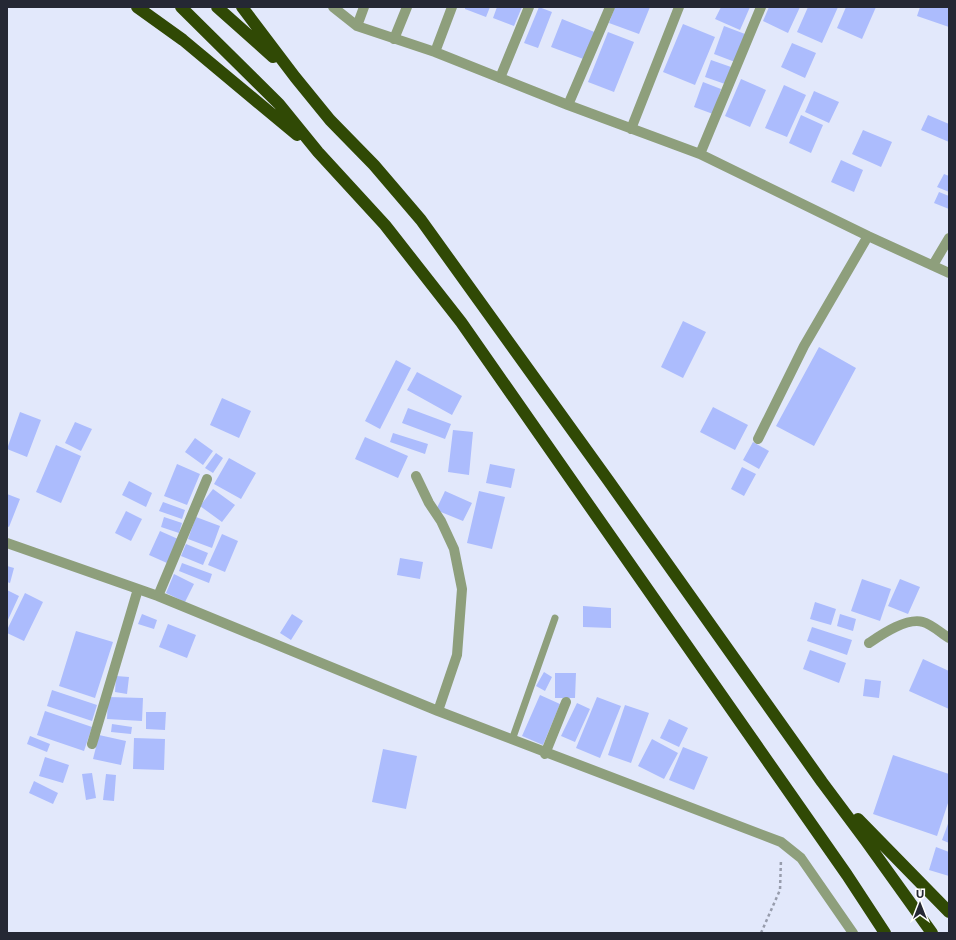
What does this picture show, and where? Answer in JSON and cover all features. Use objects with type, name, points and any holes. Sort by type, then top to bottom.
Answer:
[{"type":"highway","points":[[137,7],[183,40],[318,152]]},
{"type":"highway","points":[[181,7],[278,104],[318,152],[385,225],[461,322],[838,862],[885,933]]},
{"type":"highway","points":[[217,7],[295,77]]},
{"type":"highway","points":[[242,7],[330,120],[374,165],[421,220],[608,480],[822,782],[932,933]]},
{"type":"highway","points":[[822,782],[949,912]]},
{"type":"street","points":[[333,7],[357,26],[435,52],[568,105],[700,154],[868,236],[949,273]]},
{"type":"street","points":[[357,26],[364,7]]},
{"type":"street","points":[[394,39],[407,7]]},
{"type":"street","points":[[435,52],[452,7]]},
{"type":"street","points":[[500,78],[529,7]]},
{"type":"street","points":[[568,105],[610,7]]},
{"type":"street","points":[[631,129],[679,7]]},
{"type":"street","points":[[700,154],[761,7]]},
{"type":"street","points":[[758,439],[804,346],[868,236]]},
{"type":"street","points":[[933,265],[949,238]]},
{"type":"street","points":[[416,476],[429,503],[442,521],[454,549],[462,589],[457,655],[438,711]]},
{"type":"street","points":[[158,596],[207,478]]},
{"type":"street","points":[[7,544],[158,596],[546,754],[781,842],[801,858],[852,933]]},
{"type":"street","points":[[92,744],[138,589]]},
{"type":"street","points":[[869,643],[891,629],[905,623],[922,621],[949,638]]},
{"type":"street","points":[[546,754],[566,702]]},
{"type":"lane","points":[[512,740],[555,618]]},
{"type":"path","points":[[761,933],[780,890],[781,842]]},
{"type":"building","points":[[465,7],[490,7],[486,17],[465,9]]},
{"type":"building","points":[[497,7],[522,7],[514,26],[493,18]]},
{"type":"building","points":[[539,7],[552,12],[538,48],[524,43]]},
{"type":"building","points":[[615,7],[650,7],[639,34],[609,23]]},
{"type":"building","points":[[721,7],[750,7],[740,30],[715,19]]},
{"type":"building","points":[[769,7],[800,7],[788,33],[763,21]]},
{"type":"building","points":[[808,7],[838,7],[822,43],[797,32]]},
{"type":"building","points":[[846,7],[876,7],[862,39],[837,28]]},
{"type":"building","points":[[920,7],[949,7],[949,27],[917,16]]},
{"type":"building","points":[[562,19],[597,33],[586,60],[551,47]]},
{"type":"building","points":[[683,24],[715,37],[695,85],[663,72]]},
{"type":"building","points":[[724,26],[745,34],[735,62],[714,54]]},
{"type":"building","points":[[608,32],[634,42],[614,92],[588,82]]},
{"type":"building","points":[[792,43],[816,53],[805,78],[781,67]]},
{"type":"building","points":[[711,60],[731,67],[725,84],[705,77]]},
{"type":"building","points":[[741,79],[766,90],[750,127],[725,116]]},
{"type":"building","points":[[703,82],[721,89],[713,114],[694,107]]},
{"type":"building","points":[[784,85],[806,95],[787,137],[765,128]]},
{"type":"building","points":[[814,91],[839,102],[829,123],[805,112]]},
{"type":"building","points":[[801,115],[823,125],[811,153],[789,143]]},
{"type":"building","points":[[928,115],[949,124],[949,142],[921,130]]},
{"type":"building","points":[[863,130],[892,142],[881,167],[852,154]]},
{"type":"building","points":[[841,160],[863,170],[854,192],[831,182]]},
{"type":"building","points":[[944,174],[949,176],[949,192],[937,187]]},
{"type":"building","points":[[939,192],[949,196],[949,209],[934,203]]},
{"type":"building","points":[[683,321],[706,332],[683,378],[661,367]]},
{"type":"building","points":[[819,347],[856,368],[814,446],[776,426]]},
{"type":"building","points":[[396,360],[411,368],[380,429],[365,421]]},
{"type":"building","points":[[417,372],[462,396],[452,415],[407,390]]},
{"type":"building","points":[[222,398],[251,411],[239,438],[210,425]]},
{"type":"building","points":[[713,407],[748,425],[735,450],[700,432]]},
{"type":"building","points":[[408,408],[451,424],[445,439],[402,423]]},
{"type":"building","points":[[20,412],[41,420],[27,457],[7,449]]},
{"type":"building","points":[[75,422],[92,429],[81,451],[65,443]]},
{"type":"building","points":[[453,430],[473,432],[469,475],[448,472]]},
{"type":"building","points":[[393,433],[428,444],[425,454],[390,442]]},
{"type":"building","points":[[365,437],[408,456],[398,478],[355,459]]},
{"type":"building","points":[[195,438],[213,451],[203,465],[185,452]]},
{"type":"building","points":[[753,442],[769,451],[759,469],[743,460]]},
{"type":"building","points":[[56,445],[81,456],[61,503],[36,492]]},
{"type":"building","points":[[216,453],[223,458],[213,473],[205,468]]},
{"type":"building","points":[[229,458],[256,473],[241,499],[214,484]]},
{"type":"building","points":[[177,464],[200,474],[187,505],[164,496]]},
{"type":"building","points":[[490,464],[515,469],[511,488],[486,483]]},
{"type":"building","points":[[742,467],[756,474],[744,496],[731,489]]},
{"type":"building","points":[[129,481],[152,493],[146,507],[122,495]]},
{"type":"building","points":[[213,489],[235,505],[222,522],[200,506]]},
{"type":"building","points":[[445,491],[472,503],[463,521],[436,510]]},
{"type":"building","points":[[479,491],[505,497],[492,549],[467,543]]},
{"type":"building","points":[[7,494],[20,499],[9,527],[7,526]]},
{"type":"building","points":[[163,502],[185,510],[182,519],[159,511]]},
{"type":"building","points":[[126,511],[142,519],[131,541],[115,533]]},
{"type":"building","points":[[164,517],[182,523],[179,533],[161,527]]},
{"type":"building","points":[[196,517],[220,526],[212,548],[188,539]]},
{"type":"building","points":[[160,531],[178,539],[167,563],[149,555]]},
{"type":"building","points":[[222,534],[238,541],[225,572],[208,565]]},
{"type":"building","points":[[186,544],[208,553],[203,565],[181,556]]},
{"type":"building","points":[[400,558],[423,562],[420,579],[397,575]]},
{"type":"building","points":[[182,563],[212,574],[209,583],[179,571]]},
{"type":"building","points":[[7,566],[14,568],[10,583],[7,582]]},
{"type":"building","points":[[174,574],[194,584],[185,602],[166,593]]},
{"type":"building","points":[[862,579],[891,589],[880,621],[851,611]]},
{"type":"building","points":[[900,579],[920,587],[908,614],[888,606]]},
{"type":"building","points":[[7,590],[19,596],[7,622]]},
{"type":"building","points":[[25,593],[43,602],[24,641],[7,633],[7,630]]},
{"type":"building","points":[[815,602],[836,609],[831,625],[810,619]]},
{"type":"building","points":[[583,606],[611,608],[611,628],[583,627]]},
{"type":"building","points":[[142,614],[157,620],[154,629],[138,624]]},
{"type":"building","points":[[292,614],[303,621],[291,640],[280,633]]},
{"type":"building","points":[[840,614],[856,619],[853,631],[837,626]]},
{"type":"building","points":[[168,624],[196,635],[187,658],[159,647]]},
{"type":"building","points":[[812,627],[852,640],[847,655],[807,641]]},
{"type":"building","points":[[76,631],[113,642],[95,698],[59,686]]},
{"type":"building","points":[[810,650],[846,663],[839,683],[803,669]]},
{"type":"building","points":[[923,659],[949,671],[949,709],[909,691]]},
{"type":"building","points":[[544,672],[552,677],[545,691],[536,686]]},
{"type":"building","points":[[555,673],[576,673],[575,698],[555,698]]},
{"type":"building","points":[[116,676],[129,677],[127,694],[115,692]]},
{"type":"building","points":[[865,679],[881,681],[879,698],[863,696]]},
{"type":"building","points":[[52,690],[97,705],[92,721],[47,706]]},
{"type":"building","points":[[540,695],[560,704],[543,745],[522,736]]},
{"type":"building","points":[[108,697],[143,698],[142,721],[107,719]]},
{"type":"building","points":[[597,697],[621,706],[600,758],[576,748]]},
{"type":"building","points":[[577,703],[590,709],[575,742],[561,736]]},
{"type":"building","points":[[625,705],[649,713],[631,763],[608,755]]},
{"type":"building","points":[[45,711],[92,727],[84,751],[37,735]]},
{"type":"building","points":[[146,712],[166,712],[165,730],[146,729]]},
{"type":"building","points":[[669,719],[688,728],[679,747],[660,738]]},
{"type":"building","points":[[112,724],[132,727],[131,734],[111,732]]},
{"type":"building","points":[[99,735],[126,741],[121,765],[93,759]]},
{"type":"building","points":[[30,736],[50,744],[47,752],[27,744]]},
{"type":"building","points":[[134,738],[165,739],[164,770],[133,769]]},
{"type":"building","points":[[652,739],[678,753],[664,779],[638,766]]},
{"type":"building","points":[[683,747],[708,757],[694,790],[669,780]]},
{"type":"building","points":[[383,749],[417,756],[406,809],[372,802]]},
{"type":"building","points":[[893,755],[949,774],[949,800],[937,836],[873,814]]},
{"type":"building","points":[[45,757],[69,765],[63,783],[39,776]]},
{"type":"building","points":[[92,773],[96,798],[86,800],[82,774]]},
{"type":"building","points":[[106,774],[116,775],[114,801],[103,800]]},
{"type":"building","points":[[34,781],[58,793],[53,804],[29,793]]},
{"type":"building","points":[[949,821],[949,843],[942,840]]},
{"type":"building","points":[[936,847],[949,852],[949,876],[929,870]]}]
